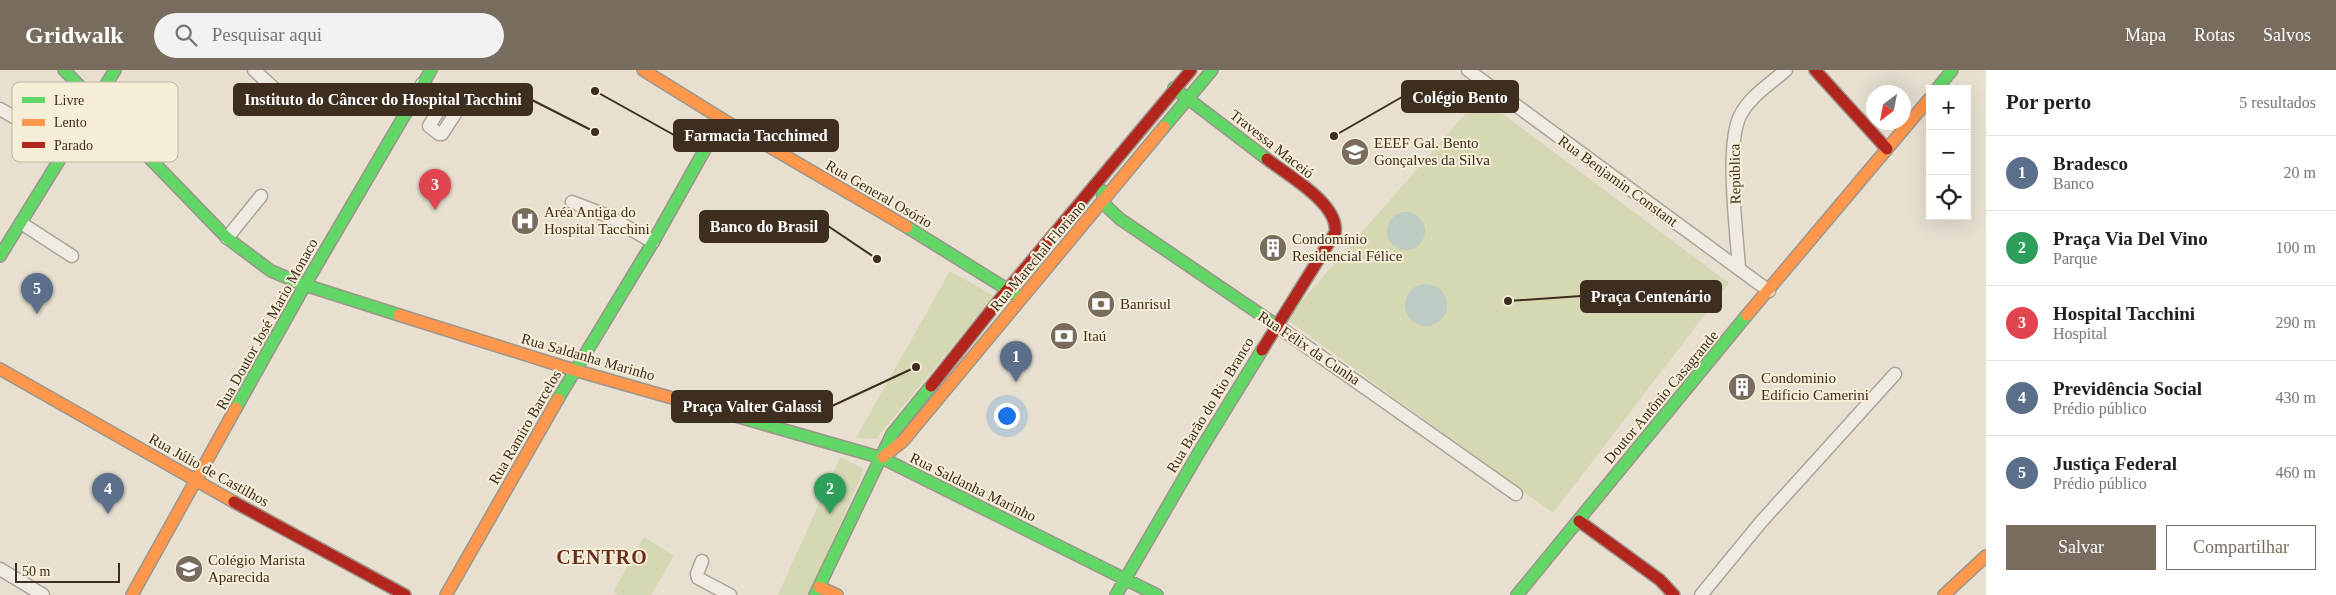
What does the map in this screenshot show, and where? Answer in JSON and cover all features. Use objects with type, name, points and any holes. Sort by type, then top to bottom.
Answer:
[{"type":"street","name":"Rua Saldanha Marinho","points":[[64,70],[76,82]]},
{"type":"street","points":[[108,82],[115,70]]},
{"type":"street","points":[[254,70],[278,92]]},
{"type":"street","name":"Rua Doutor José Mario Monaco","points":[[132,595],[305,285],[431,70]]},
{"type":"street","name":"Rua General Osório","points":[[643,70],[722,119],[952,253],[1021,298]]},
{"type":"street","name":"Rua Marechal Floriano","points":[[817,591],[889,440],[1008,289],[1174,88],[1191,70]]},
{"type":"street","name":"Rua Marechal Floriano","points":[[882,458],[903,441],[1212,70]]},
{"type":"street","name":"Rua Benjamin Constant","points":[[1468,70],[1769,291]]},
{"type":"street","name":"República","points":[[1739,269],[1734,191],[1734,132],[1740,115],[1750,101],[1786,70]]},
{"type":"street","points":[[1815,70],[1887,149]]},
{"type":"street","points":[[1940,85],[1952,70]]},
{"type":"street","points":[[422,84],[445,100]]},
{"type":"street","name":"Travessa Maceió","points":[[1174,88],[1320,200],[1335,217],[1337,225],[1335,233]]},
{"type":"street","name":"Doutor Antônio Casagrande","points":[[1517,595],[1579,522],[1660,419],[1926,103]]},
{"type":"street","points":[[0,108],[12,115]]},
{"type":"street","name":"Rua Ramiro Barcelos","points":[[446,595],[574,370],[653,242],[722,119]]},
{"type":"street","points":[[0,256],[59,162]]},
{"type":"street","name":"Rua Saldanha Marinho","points":[[153,162],[227,238],[272,271],[305,285],[574,370],[882,458],[1157,595]]},
{"type":"street","points":[[1103,203],[1105,180],[1109,166]]},
{"type":"street","points":[[227,238],[261,196]]},
{"type":"street","points":[[572,202],[608,216],[653,242]]},
{"type":"street","name":"Rua Félix da Cunha","points":[[1103,203],[1120,219],[1276,325],[1516,494]]},
{"type":"street","points":[[21,224],[72,256]]},
{"type":"street","name":"Rua Barão do Rio Branco","points":[[1116,595],[1276,325],[1335,233]]},
{"type":"street","name":"Rua Júlio de Castilhos","points":[[0,369],[196,481],[404,595]]},
{"type":"street","points":[[1701,595],[1761,522],[1895,374]]},
{"type":"street","points":[[1579,522],[1660,580],[1674,595]]},
{"type":"street","points":[[702,561],[697,574],[698,578],[730,595]]},
{"type":"street","points":[[1944,595],[1984,561]]},
{"type":"street","points":[[0,569],[43,595]]},
{"type":"street","points":[[817,591],[837,595]]},
{"type":"green space","points":[[1480,97],[1729,283],[1553,513],[1286,319]]},
{"type":"green space","points":[[950,271],[994,296],[876,439],[856,438]]},
{"type":"green space","points":[[840,457],[864,469],[816,580],[809,595],[778,595]]},
{"type":"green space","points":[[644,537],[674,556],[651,595],[618,595],[613,592]]},
{"type":"shaded area","points":[[1406,212],[1419,218],[1425,231],[1419,244],[1406,250],[1393,244],[1387,231],[1393,218]]},
{"type":"shaded area","points":[[1430,284],[1438,287],[1444,293],[1447,305],[1444,317],[1438,323],[1422,326],[1414,323],[1408,317],[1405,301],[1408,293],[1414,287]]},
{"type":"traffic: fast","points":[[64,70],[76,82]]},
{"type":"traffic: fast","points":[[108,82],[115,70]]},
{"type":"traffic: fast","points":[[236,408],[305,285],[431,70]]},
{"type":"traffic: fast","points":[[1164,127],[1212,70]]},
{"type":"traffic: fast","points":[[1940,85],[1952,70]]},
{"type":"traffic: fast","points":[[1174,88],[1267,159]]},
{"type":"traffic: fast","points":[[558,399],[653,242],[722,119]]},
{"type":"traffic: fast","points":[[0,256],[58,162]]},
{"type":"traffic: fast","points":[[153,162],[227,238],[271,271],[305,285],[399,315]]},
{"type":"traffic: fast","points":[[1103,191],[1103,203],[1120,219],[1276,325]]},
{"type":"traffic: fast","points":[[907,227],[1018,296]]},
{"type":"traffic: fast","points":[[1517,595],[1747,315]]},
{"type":"traffic: fast","points":[[1116,595],[1198,454],[1262,350]]},
{"type":"traffic: fast","points":[[815,595],[892,434],[931,386]]},
{"type":"traffic: fast","points":[[732,415],[882,458],[1157,595]]},
{"type":"traffic: slow","points":[[643,70],[722,119],[907,227]]},
{"type":"traffic: slow","points":[[1747,315],[1926,103]]},
{"type":"traffic: slow","points":[[883,457],[903,441],[1164,127]]},
{"type":"traffic: slow","points":[[399,315],[574,370],[732,415]]},
{"type":"traffic: slow","points":[[0,369],[234,502]]},
{"type":"traffic: slow","points":[[446,595],[558,399]]},
{"type":"traffic: slow","points":[[132,595],[236,408]]},
{"type":"traffic: slow","points":[[1944,595],[1986,556]]},
{"type":"traffic: slow","points":[[819,587],[837,595]]},
{"type":"traffic: jam","points":[[931,386],[1008,289],[1191,70]]},
{"type":"traffic: jam","points":[[1815,70],[1887,149]]},
{"type":"traffic: jam","points":[[1262,350],[1335,233],[1334,222],[1329,211],[1321,201],[1267,159]]},
{"type":"traffic: jam","points":[[234,502],[405,595]]},
{"type":"traffic: jam","points":[[1579,521],[1660,580],[1674,595]]},
{"type":"place","name":"Farmacia Tacchimed","points":[[595,91]]},
{"type":"place","name":"Instituto do Câncer do Hospital Tacchini","points":[[595,132]]},
{"type":"place","name":"Colégio Bento","points":[[1334,136]]},
{"type":"place","name":"EEEF Gal. Bento Gonçalves da Silva","points":[[1355,152]]},
{"type":"place","name":"Hospital Tacchini","points":[[435,210]]},
{"type":"place","name":"Aréa Antiga do Hospital Tacchini","points":[[525,221]]},
{"type":"place","name":"Condomínio Residencial Félice","points":[[1273,248]]},
{"type":"place","name":"Banco do Brasil","points":[[877,259]]},
{"type":"place","name":"Praça Centenário","points":[[1508,301]]},
{"type":"place","name":"Banrisul","points":[[1101,304]]},
{"type":"place","name":"Justiça Federal","points":[[37,314]]},
{"type":"place","name":"Itaú","points":[[1064,336]]},
{"type":"place","name":"Praça Valter Galassi","points":[[916,367]]},
{"type":"place","name":"Bradesco","points":[[1016,382]]},
{"type":"place","name":"Condominio Edificio Camerini","points":[[1742,387]]},
{"type":"place","name":"Previdência Social","points":[[108,514]]},
{"type":"place","name":"Praça Via Del Vino","points":[[830,514]]},
{"type":"place","name":"Colégio Marista Aparecida","points":[[189,569]]},
{"type":"district","name":"CENTRO","points":[[602,557]]}]
